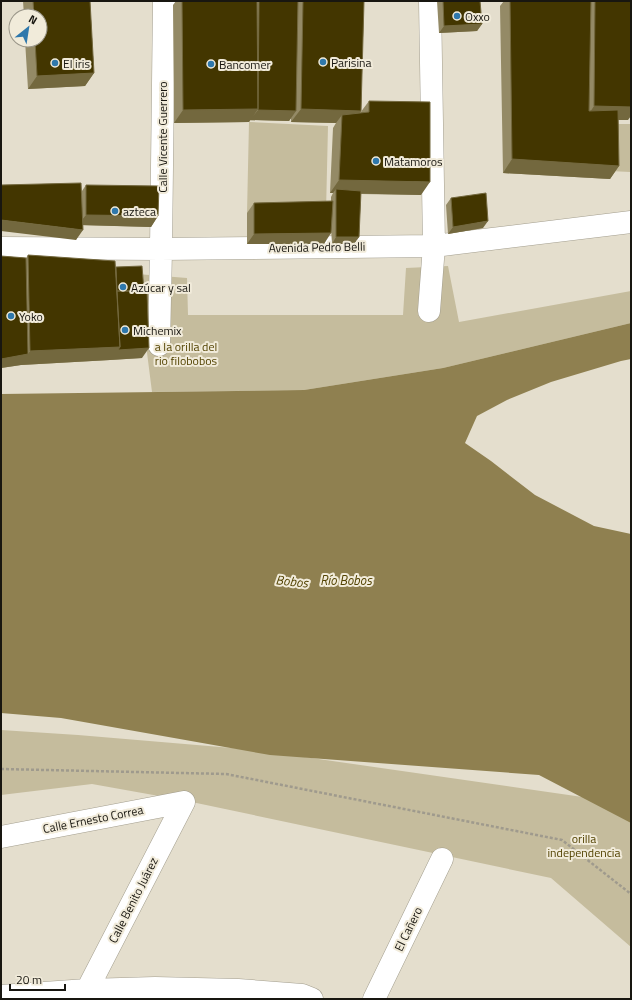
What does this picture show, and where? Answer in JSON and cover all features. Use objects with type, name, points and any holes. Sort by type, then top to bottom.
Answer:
[{"type":"street","name":"Calle Vicente Guerrero","points":[[159,345],[162,249],[164,1]]},
{"type":"street","points":[[429,311],[434,246],[430,1]]},
{"type":"street","name":"Avenida Pedro Belli","points":[[1,248],[162,249],[434,246],[631,222]]},
{"type":"street","name":"Calle Ernesto Correa","points":[[1,837],[184,802]]},
{"type":"street","name":"Calle Benito Juárez","points":[[85,995],[184,802]]},
{"type":"street","name":"El Cañero","points":[[374,999],[442,859]]},
{"type":"street","points":[[1,996],[129,994],[155,988],[238,990],[302,995],[312,999]]},
{"type":"path","points":[[1,769],[226,774],[554,838],[562,840],[631,894]]},
{"type":"green space","points":[[249,122],[328,126],[326,212],[247,213]]},
{"type":"green space","points":[[609,124],[631,124],[631,179],[630,172],[610,171]]},
{"type":"green space","name":"a la orilla del rio filobobos","points":[[448,266],[459,322],[631,291],[631,323],[443,368],[304,390],[152,392],[137,274],[187,278],[188,315],[403,315],[406,268]]},
{"type":"green space","name":"orilla independencia","points":[[1,730],[256,750],[631,804],[631,947],[551,878],[187,801],[92,784],[1,795]]},
{"type":"water","name":"Río Bobos","points":[[631,323],[631,359],[551,382],[507,400],[477,416],[465,443],[535,495],[594,526],[631,534],[631,823],[539,775],[270,755],[61,718],[1,713],[1,394],[304,390],[443,368]]},
{"type":"building","name":"El iris","points":[[33,1],[90,1],[94,73],[37,76],[35,48],[48,48],[48,8],[33,8]]},
{"type":"building","name":"Bancomer","points":[[182,1],[257,1],[258,109],[183,110]]},
{"type":"building","points":[[259,1],[298,1],[296,111],[258,110]]},
{"type":"building","name":"Parisina","points":[[303,1],[364,1],[361,111],[301,109]]},
{"type":"building","name":"Oxxo","points":[[443,1],[480,1],[482,24],[444,26]]},
{"type":"building","points":[[510,1],[591,1],[589,111],[618,110],[619,166],[512,159]]},
{"type":"building","points":[[595,1],[631,1],[631,107],[594,106]]},
{"type":"building","name":"Matamoros","points":[[369,101],[430,102],[430,182],[339,180],[342,115],[369,112]]},
{"type":"building","points":[[81,183],[83,230],[1,220],[1,185]]},
{"type":"building","points":[[86,185],[159,186],[158,216],[86,215]]},
{"type":"building","points":[[336,189],[361,191],[359,237],[336,237]]},
{"type":"building","points":[[486,193],[488,221],[453,227],[451,198]]},
{"type":"building","points":[[333,201],[331,233],[254,234],[254,203]]},
{"type":"building","points":[[28,255],[115,261],[120,347],[30,351]]},
{"type":"building","name":"Yoko","points":[[1,256],[26,258],[28,354],[1,359]]},
{"type":"building","points":[[142,266],[144,291],[117,291],[116,267]]},
{"type":"building","points":[[117,291],[147,291],[149,348],[118,350],[120,347]]},
{"type":"place","name":"Oxxo","points":[[457,16]]},
{"type":"place","name":"Parisina","points":[[323,62]]},
{"type":"place","name":"El iris","points":[[55,63]]},
{"type":"place","name":"Bancomer","points":[[211,64]]},
{"type":"place","name":"Matamoros","points":[[376,161]]},
{"type":"place","name":"azteca","points":[[115,211]]},
{"type":"place","name":"Azúcar y sal","points":[[123,287]]},
{"type":"place","name":"Yoko","points":[[11,316]]},
{"type":"place","name":"Michemix","points":[[125,330]]},
{"type":"water label","name":"Bobos","points":[[292,581]]}]
